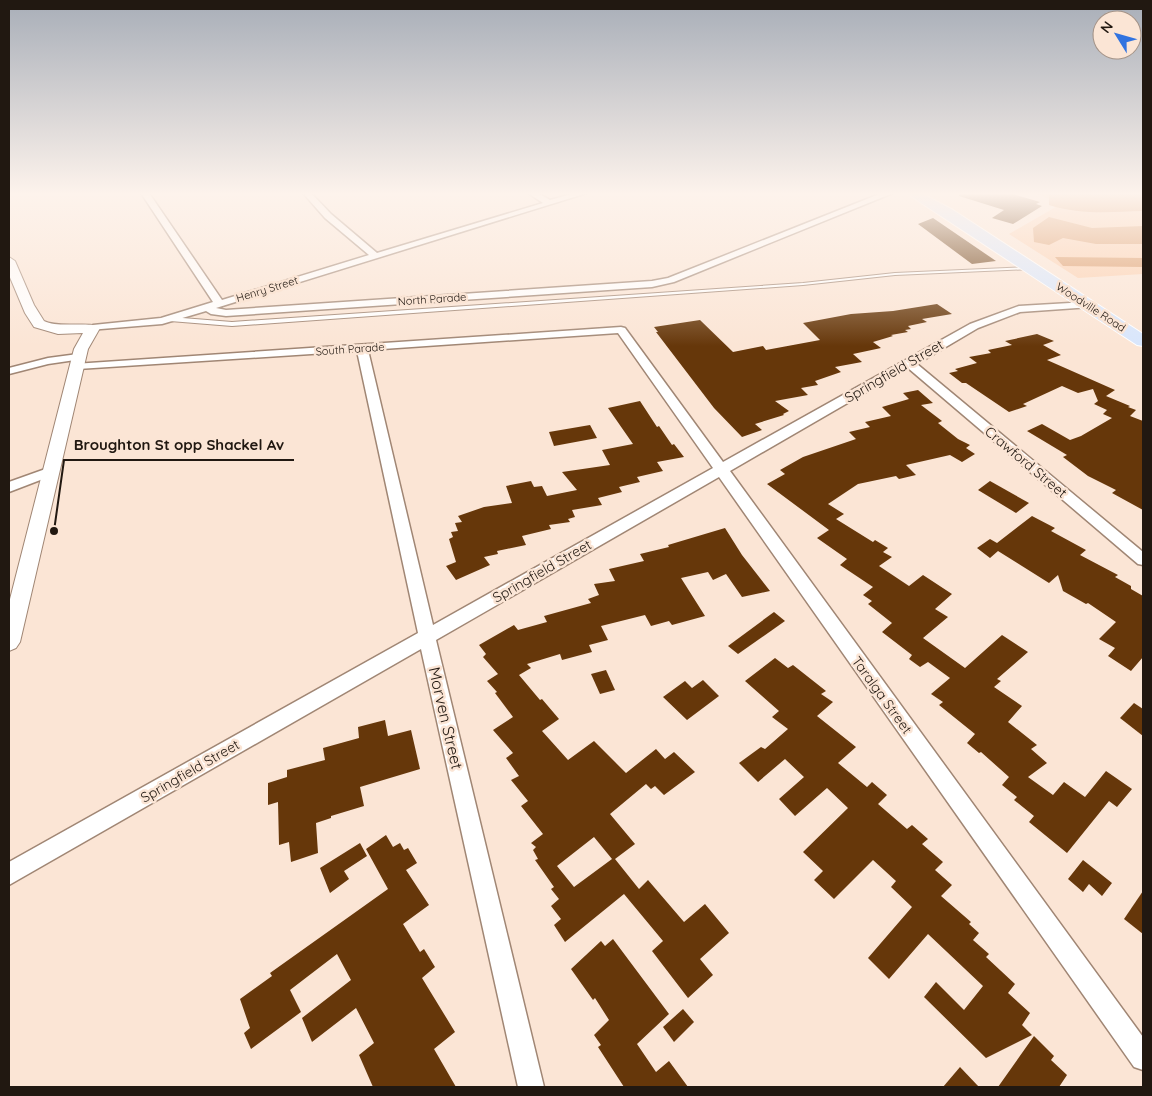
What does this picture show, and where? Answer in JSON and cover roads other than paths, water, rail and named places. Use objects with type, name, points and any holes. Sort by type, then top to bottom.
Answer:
[{"type":"main road","name":"Woodville Road","points":[[998,244],[1089,300],[1143,329]]},
{"type":"main road","name":"Woodville Road","points":[[1005,244],[1072,296],[1089,300],[1143,341]]},
{"type":"street","points":[[179,244],[219,304]]},
{"type":"street","points":[[362,244],[376,256]]},
{"type":"street","name":"Henry Street","points":[[93,328],[150,323],[170,319],[415,244]]},
{"type":"street","name":"North Parade","points":[[207,307],[215,312],[226,313],[658,283],[671,280],[761,244]]},
{"type":"street","points":[[9,261],[37,322],[45,327],[58,330],[93,328],[81,353],[9,637]]},
{"type":"street","name":"Springfield Street","points":[[9,874],[974,326],[1007,312],[1089,300]]},
{"type":"street","name":"South Parade","points":[[81,353],[362,348],[622,330]]},
{"type":"street","name":"Taralga Street","points":[[622,330],[721,471],[1143,1058]]},
{"type":"street","name":"Morven Street","points":[[362,348],[532,1087]]},
{"type":"street","points":[[9,371],[81,353]]},
{"type":"street","name":"Crawford Street","points":[[909,363],[1143,560]]},
{"type":"street","points":[[9,487],[51,470]]},
{"type":"lane","points":[[170,319],[232,324],[803,284],[895,274],[1039,270]]},
{"type":"place","name":"Broughton St opp Shackel Av","points":[[54,531]]}]
